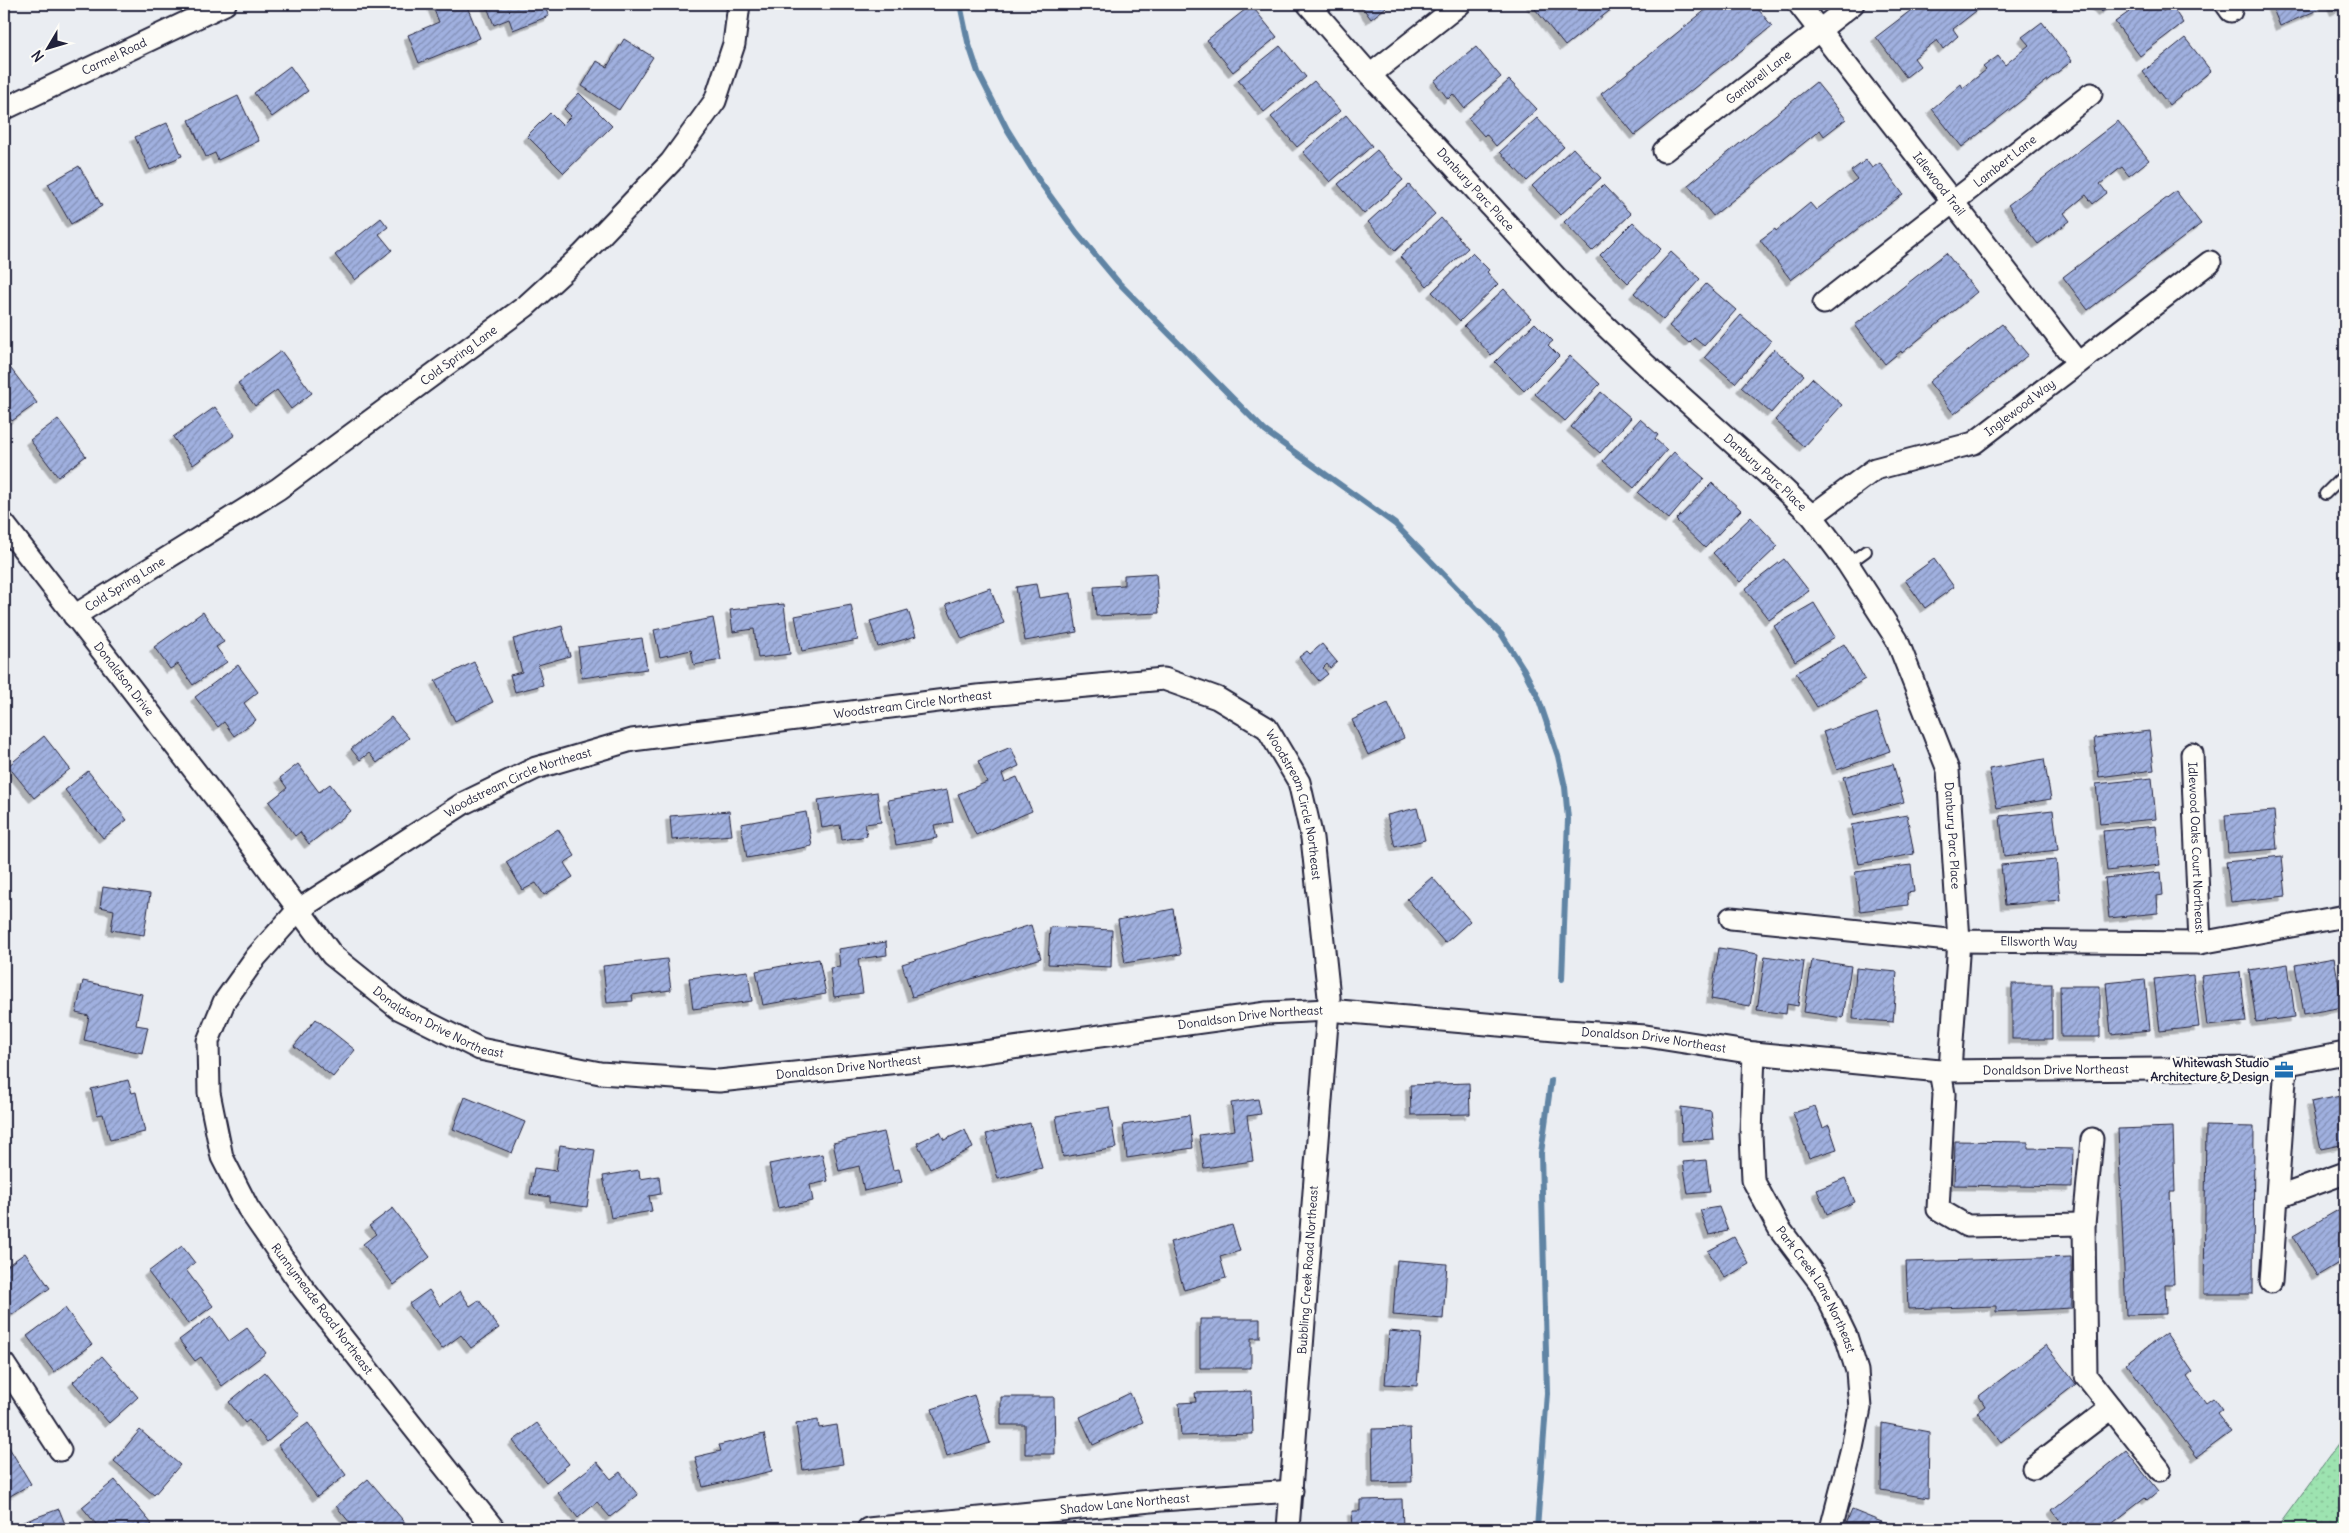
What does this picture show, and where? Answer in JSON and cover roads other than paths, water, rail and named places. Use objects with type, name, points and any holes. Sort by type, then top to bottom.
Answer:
[{"type":"street","name":"Carmel Road","points":[[4,109],[225,4]]},
{"type":"street","name":"Cold Spring Lane","points":[[74,616],[278,489],[526,306],[583,254],[671,162],[715,102],[734,44],[739,4]]},
{"type":"street","name":"Danbury Parc Place","points":[[1308,4],[1370,75],[1566,288],[1644,364],[1812,516],[1848,564],[1897,640],[1948,770],[1959,941],[1945,1070],[1938,1209],[1967,1226],[2084,1224]]},
{"type":"street","points":[[1370,75],[1460,4]]},
{"type":"street","name":"Idlewood Trail","points":[[1799,4],[2078,363]]},
{"type":"street","name":"Gambrell Lane","points":[[1664,151],[1853,4]]},
{"type":"street","name":"Lambert Lane","points":[[1824,303],[2092,94]]},
{"type":"street","name":"Inglewood Way","points":[[1812,516],[1875,469],[1974,443],[2210,262]]},
{"type":"street","name":"Donaldson Drive","points":[[4,524],[244,836]]},
{"type":"street","name":"Woodstream Circle Northeast","points":[[298,910],[464,803],[536,768],[632,740],[977,696],[1164,679],[1217,698],[1267,728],[1299,782],[1312,838],[1329,996],[1328,1010]]},
{"type":"street","name":"Idlewood Oaks Court Northeast","points":[[2192,754],[2200,943]]},
{"type":"street","name":"Donaldson Drive Northeast","points":[[244,836],[332,955],[398,1008],[480,1049],[600,1073],[719,1081],[955,1056],[1267,1013],[1328,1010],[1566,1031],[1646,1036],[1754,1053],[1945,1070],[2267,1068],[2345,1053]]},
{"type":"street","name":"Runnymeade Road Northeast","points":[[298,910],[256,957],[224,1002],[208,1041],[209,1093],[222,1157],[248,1208],[303,1288],[494,1529]]},
{"type":"street","name":"Ellsworth Way","points":[[1731,918],[1959,941],[2200,943],[2345,916]]},
{"type":"street","name":"Bubbling Creek Road Northeast","points":[[1288,1529],[1328,1010]]},
{"type":"street","name":"Park Creek Lane Northeast","points":[[1754,1053],[1751,1134],[1753,1180],[1780,1228],[1821,1284],[1846,1336],[1857,1370],[1860,1408],[1852,1448],[1831,1529]]},
{"type":"street","points":[[2272,1282],[2279,1197],[2286,1064]]},
{"type":"street","points":[[2092,1139],[2084,1224],[2086,1376],[2160,1470]]},
{"type":"street","points":[[2279,1197],[2345,1173]]},
{"type":"street","points":[[4,1364],[60,1450]]},
{"type":"street","points":[[2033,1468],[2111,1408]]},
{"type":"street","name":"Shadow Lane Northeast","points":[[868,1529],[1161,1500],[1292,1491]]},
{"type":"lane","points":[[2325,494],[2345,474]]},
{"type":"lane","points":[[1848,564],[1866,551]]},
{"type":"waterway","points":[[960,4],[968,42],[978,72],[1007,129],[1040,182],[1077,233],[1118,282],[1265,431],[1395,524],[1502,635],[1523,668],[1538,697],[1558,756],[1565,787],[1568,819],[1562,979]]},
{"type":"waterway","points":[[1537,1529],[1547,1393],[1541,1153],[1551,1081]]},
{"type":"place","name":"Whitewash Studio Architecture & Design","points":[[2284,1070]]}]
